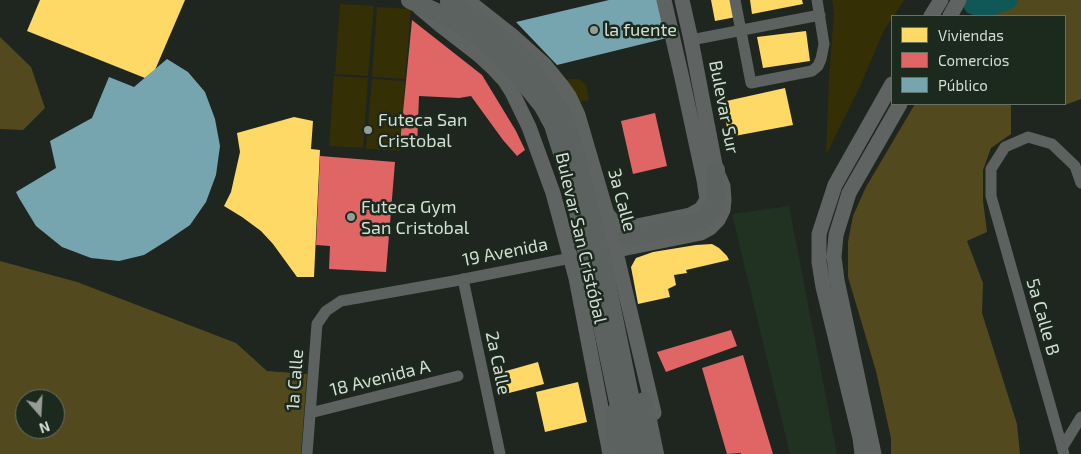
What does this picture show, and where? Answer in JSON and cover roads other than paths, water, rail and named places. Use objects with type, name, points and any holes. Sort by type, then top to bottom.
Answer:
[{"type":"main road","name":"3a Calle","points":[[467,0],[544,64],[569,96],[580,119],[607,214],[622,245],[639,349],[662,454]]},
{"type":"main road","name":"Bulevar Sur","points":[[664,0],[710,175],[723,186],[723,210],[718,220]]},
{"type":"main road","name":"Bulevar Sur","points":[[682,0],[692,40],[710,175]]},
{"type":"main road","points":[[932,15],[940,0]]},
{"type":"main road","points":[[951,15],[959,0]]},
{"type":"main road","points":[[412,1],[479,54],[505,81],[518,102],[537,147],[553,193],[571,258],[610,454]]},
{"type":"main road","name":"Bulevar San Cristóbal","points":[[412,1],[445,5],[483,24],[532,68],[562,114],[587,195],[642,454]]},
{"type":"main road","name":"Bulevar San Cristóbal","points":[[445,5],[498,54],[521,79],[542,105],[553,125],[573,188],[629,454]]},
{"type":"main road","points":[[521,79],[529,102],[550,148],[568,212]]},
{"type":"main road","points":[[874,454],[823,287],[819,262],[819,234],[835,184],[891,86]]},
{"type":"main road","points":[[862,454],[856,396],[834,257],[836,235],[849,193],[899,105]]},
{"type":"main road","points":[[537,147],[541,135],[580,119]]},
{"type":"main road","points":[[607,214],[613,221],[625,227],[690,215],[701,209],[707,200],[710,175]]},
{"type":"main road","points":[[622,245],[704,219],[714,205],[716,197],[715,186],[710,175]]},
{"type":"main road","name":"19 Avenida","points":[[571,258],[622,245],[701,233],[718,220]]},
{"type":"main road","points":[[606,280],[623,314],[630,337],[655,454]]},
{"type":"main road","points":[[593,370],[604,354],[613,347],[629,344],[639,349]]},
{"type":"main road","points":[[617,398],[615,415],[618,454]]},
{"type":"street","points":[[735,0],[751,83],[812,71],[818,66],[824,44],[817,0]]},
{"type":"street","points":[[692,40],[820,15]]},
{"type":"street","name":"5a Calle B","points":[[1063,451],[991,196],[991,169],[1005,147],[1028,138],[1052,144],[1075,166],[1081,183]]},
{"type":"street","name":"19 Avenida","points":[[326,311],[341,301],[571,258]]},
{"type":"street","name":"2a Calle","points":[[462,279],[500,454]]},
{"type":"street","name":"1a Calle","points":[[307,454],[317,324],[326,311]]},
{"type":"street","name":"18 Avenida A","points":[[310,413],[458,376]]},
{"type":"street","points":[[1063,451],[1081,416]]},
{"type":"waterway","points":[[973,5],[986,8],[1008,0]]},
{"type":"place","name":"la fuente","points":[[594,30]]},
{"type":"place","name":"Futeca San Cristobal","points":[[368,130]]},
{"type":"place","name":"Futeca Gym San Cristobal","points":[[351,217]]}]
